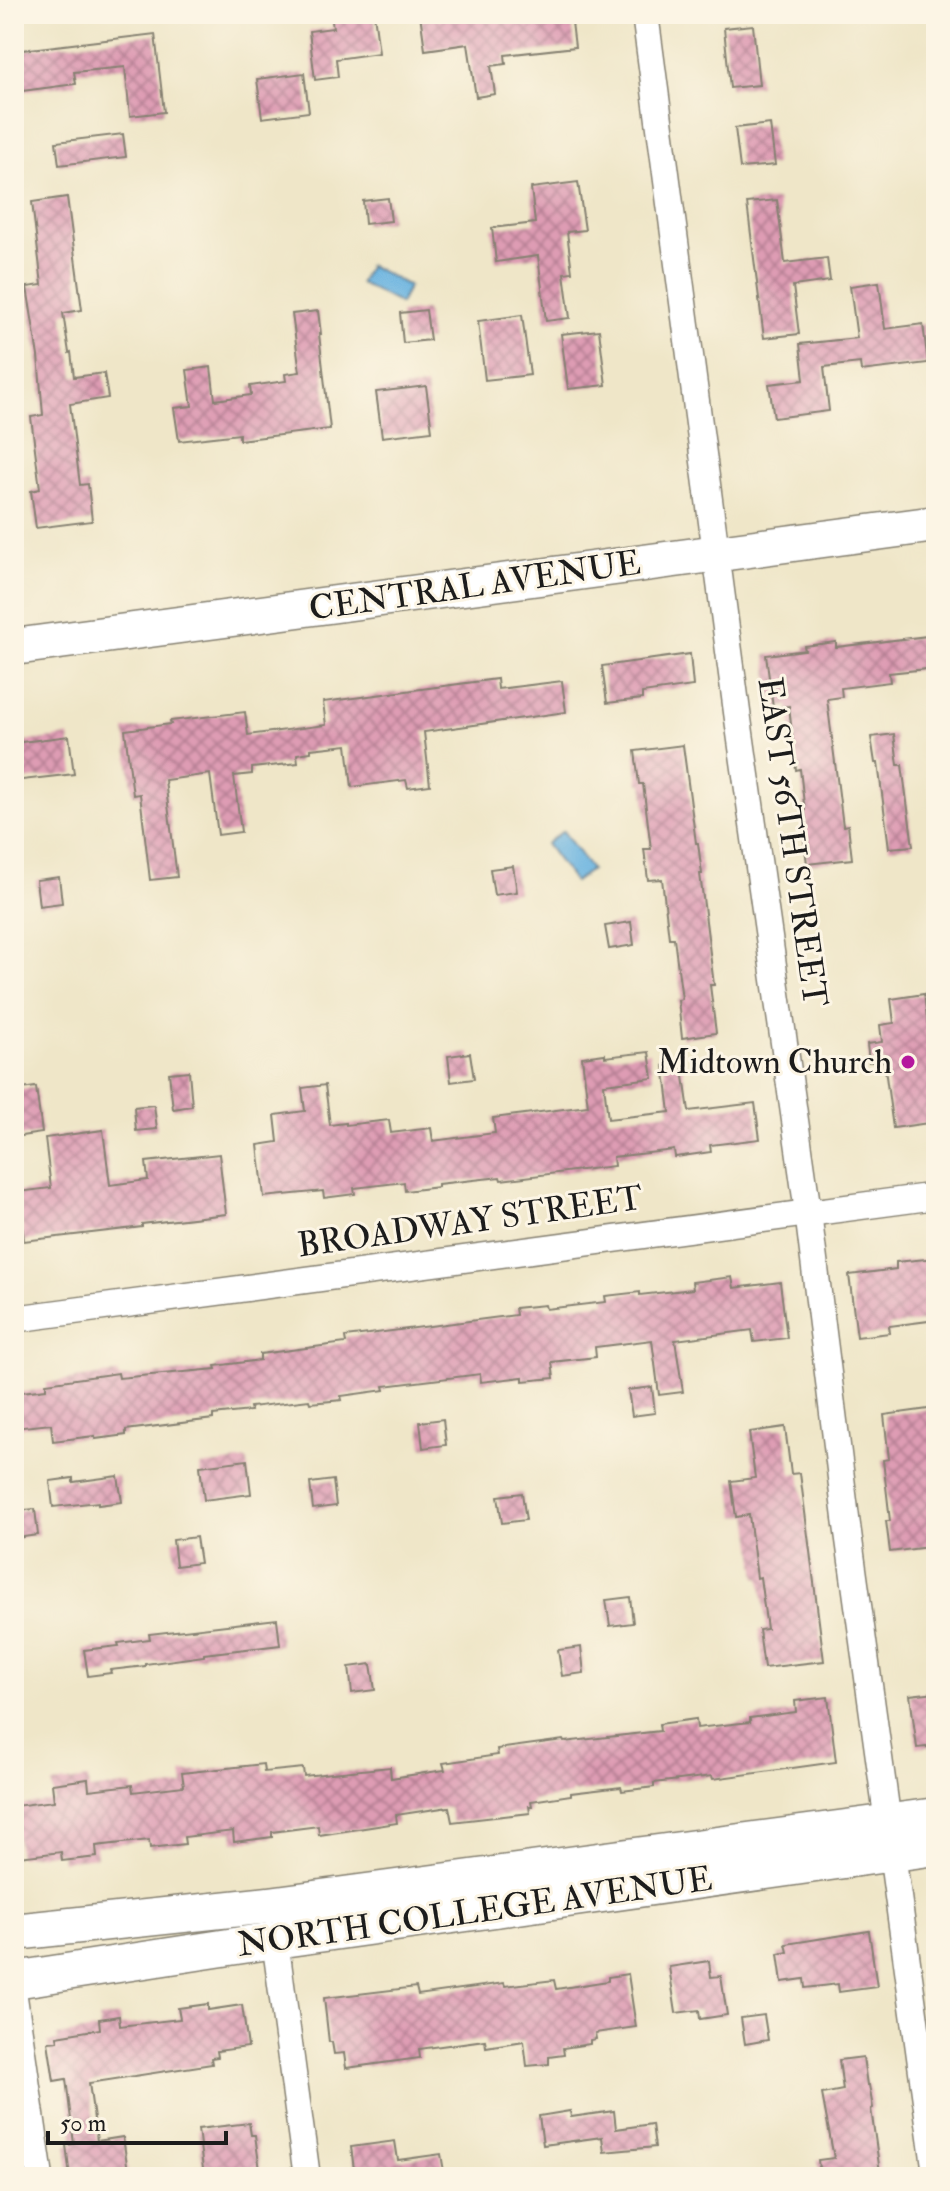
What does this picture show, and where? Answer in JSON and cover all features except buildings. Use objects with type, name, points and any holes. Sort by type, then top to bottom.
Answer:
[{"type":"main road","name":"CENTRAL AVENUE","points":[[14,647],[936,524]]},
{"type":"main road","name":"NORTH COLLEGE AVENUE","points":[[14,1980],[890,1838],[936,1816]]},
{"type":"main road","name":"NORTH COLLEGE AVENUE","points":[[14,1932],[890,1838],[936,1847]]},
{"type":"street","name":"EAST 56TH STREET","points":[[645,14],[936,2173]]},
{"type":"street","name":"BROADWAY STREET","points":[[14,1319],[936,1196]]},
{"type":"street","points":[[275,1940],[307,2177]]},
{"type":"street","points":[[14,1997],[40,2177]]},
{"type":"water","points":[[369,265],[409,286],[400,304],[360,283]]},
{"type":"water","points":[[563,831],[591,870],[574,882],[546,844]]},
{"type":"place","name":"Midtown Church","points":[[908,1062]]}]
